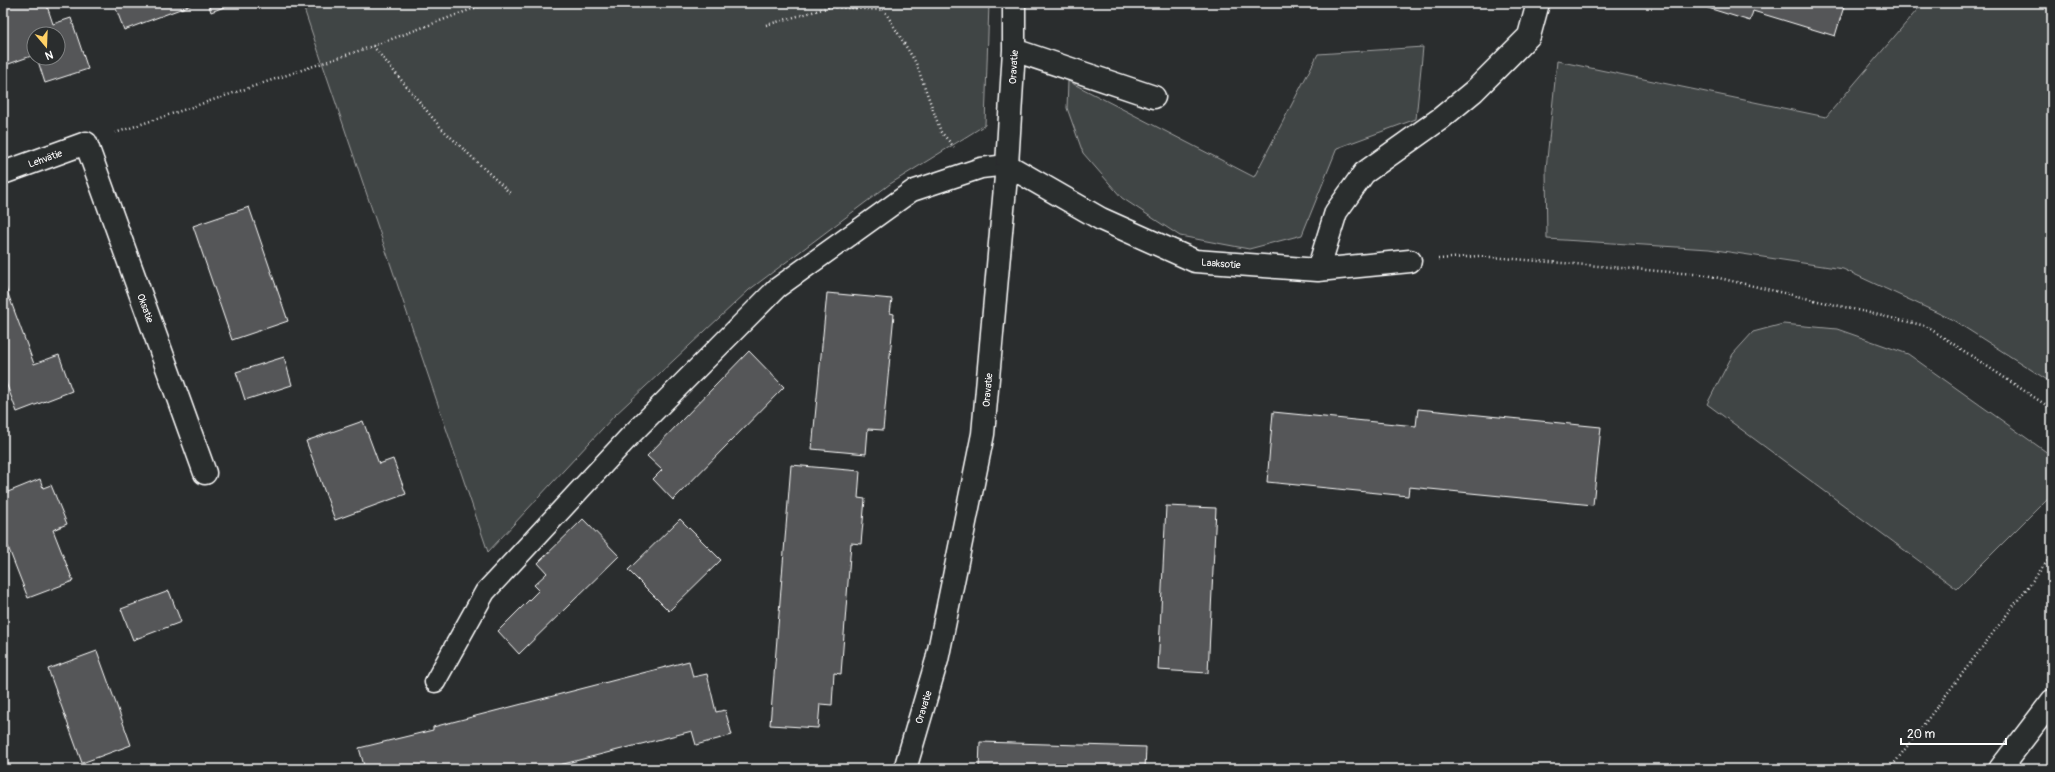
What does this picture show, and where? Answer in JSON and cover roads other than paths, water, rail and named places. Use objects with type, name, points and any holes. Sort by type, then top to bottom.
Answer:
[{"type":"main road","name":"Oravatie","points":[[905,769],[938,660],[983,434],[1007,165],[1014,50],[1014,3]]},
{"type":"main road","points":[[1318,270],[1336,212],[1364,173],[1440,119],[1474,91],[1529,36],[1538,3]]},
{"type":"main road","points":[[1014,50],[1154,97]]},
{"type":"main road","name":"Lehvätie","points":[[3,173],[86,143]]},
{"type":"main road","name":"Oksatie","points":[[86,143],[206,473]]},
{"type":"main road","name":"Laaksotie","points":[[1007,165],[1101,219],[1195,261],[1318,270],[1410,261]]},
{"type":"main road","points":[[2000,769],[2052,701]]},
{"type":"lane","points":[[435,682],[486,592],[629,437],[777,288],[912,191],[981,168],[1007,165]]}]
